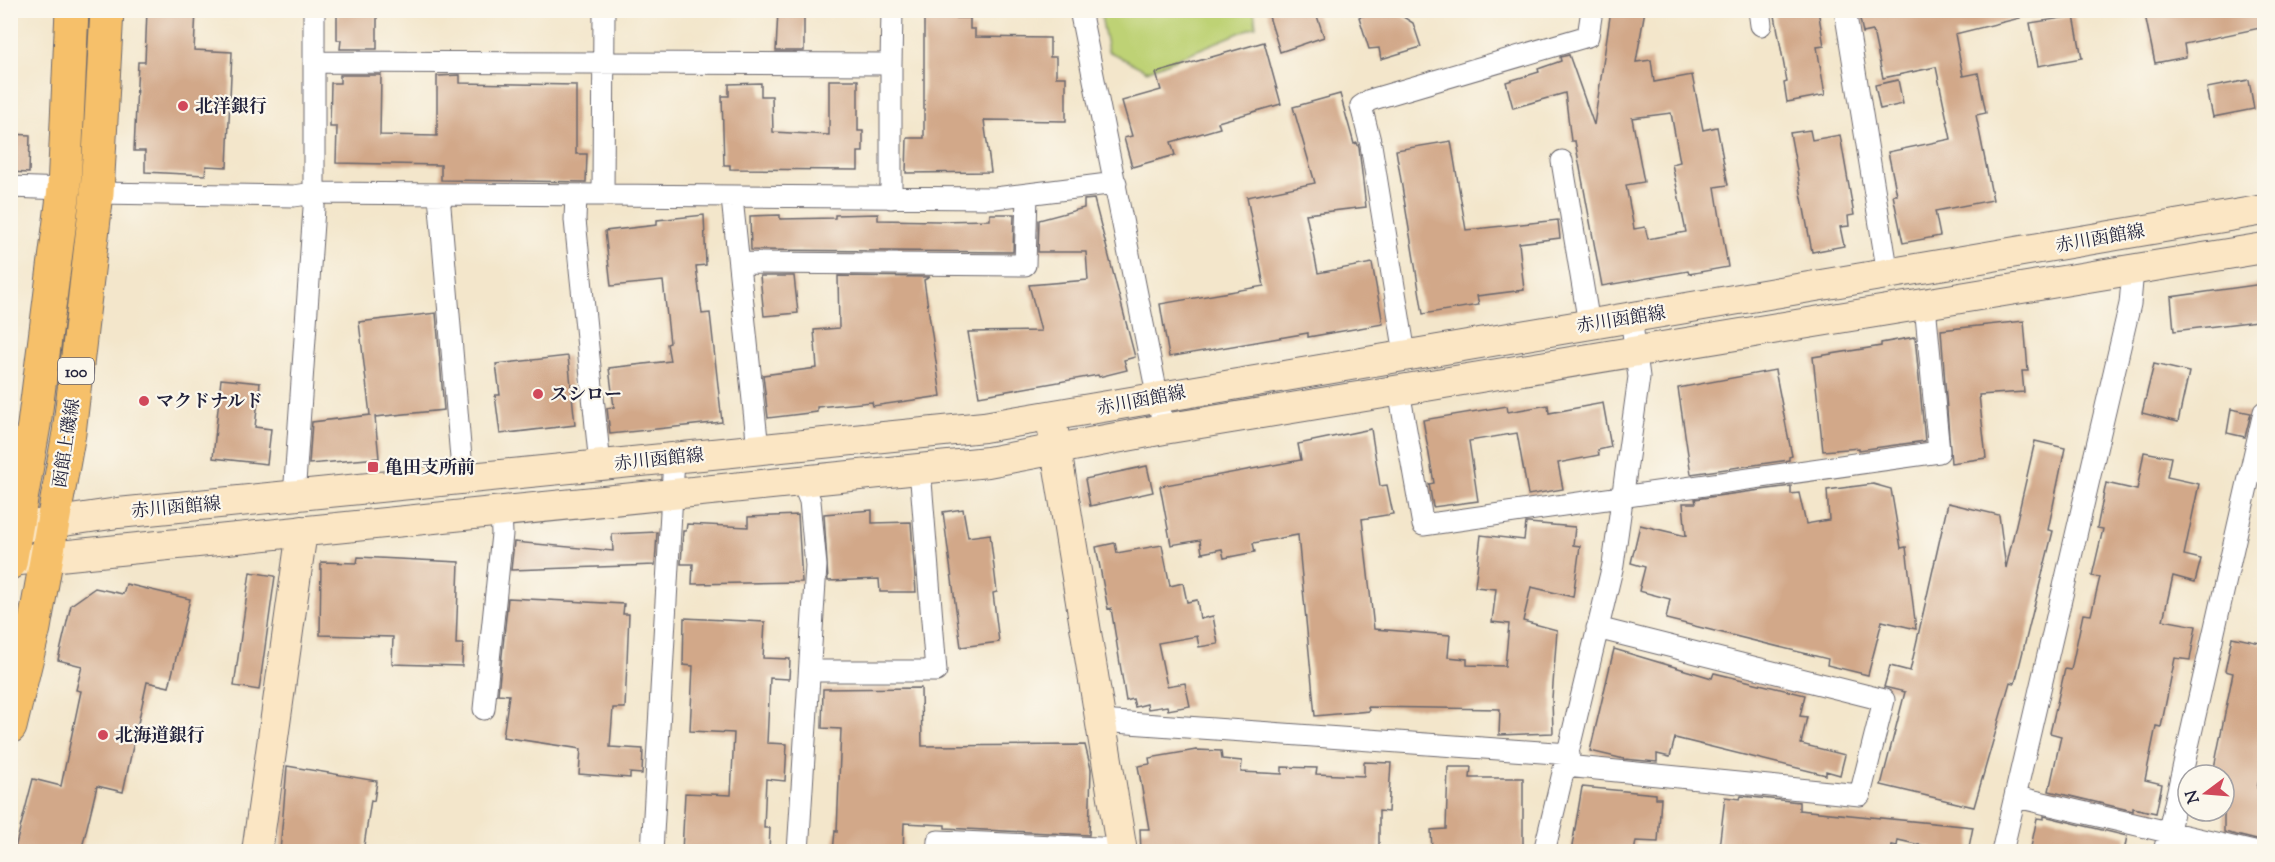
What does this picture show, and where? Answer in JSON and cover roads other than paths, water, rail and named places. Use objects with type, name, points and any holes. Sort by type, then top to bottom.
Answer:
[{"type":"main road","name":"函館上磯線","points":[[11,562],[14,528],[34,425],[64,189],[72,10]]},
{"type":"main road","name":"函館上磯線","points":[[10,727],[34,628],[69,433],[97,193],[107,10]]},
{"type":"main road","name":"赤川函館線","points":[[14,528],[118,513],[984,427],[2265,210]]},
{"type":"main road","name":"赤川函館線","points":[[11,562],[47,556],[120,551],[988,462],[1164,429],[2265,248]]},
{"type":"main road","points":[[1050,417],[1122,850]]},
{"type":"main road","points":[[257,852],[302,531]]},
{"type":"street","points":[[294,497],[314,193],[314,10]]},
{"type":"street","points":[[603,195],[604,10]]},
{"type":"street","points":[[891,198],[892,10]]},
{"type":"street","points":[[1080,10],[1164,429]]},
{"type":"street","points":[[1405,354],[1371,145],[1361,106],[1370,100],[1588,36],[1593,10]]},
{"type":"street","points":[[1845,10],[1888,274]]},
{"type":"street","points":[[314,62],[603,65],[891,64]]},
{"type":"street","points":[[1562,161],[1589,324]]},
{"type":"street","points":[[97,193],[294,196],[314,193],[732,198],[995,198],[1116,183]]},
{"type":"street","points":[[10,187],[64,189]]},
{"type":"street","points":[[439,195],[461,458],[467,479]]},
{"type":"street","points":[[576,195],[574,220],[600,465]]},
{"type":"street","points":[[739,263],[1025,265],[1027,195]]},
{"type":"street","points":[[732,198],[758,449]]},
{"type":"street","points":[[2002,852],[2017,797],[2130,304],[2133,270]]},
{"type":"street","points":[[1398,391],[1424,525],[1939,452],[1925,305]]},
{"type":"street","points":[[1544,852],[1568,760],[1613,565],[1639,376],[1631,317]]},
{"type":"street","points":[[2166,841],[2265,412]]},
{"type":"street","points":[[652,852],[674,458]]},
{"type":"street","points":[[810,671],[936,671],[920,469]]},
{"type":"street","points":[[798,852],[816,566],[810,501],[802,481]]},
{"type":"street","points":[[484,709],[502,534],[501,512]]},
{"type":"street","points":[[1100,721],[1568,760],[1860,795],[1884,700],[1597,628]]},
{"type":"street","points":[[2017,797],[2166,841],[2254,852]]},
{"type":"street","points":[[937,852],[938,841],[1122,850]]},
{"type":"place","name":"北洋銀行","points":[[183,106]]},
{"type":"place","name":"スシロー","points":[[538,394]]},
{"type":"place","name":"マクドナルド","points":[[144,401]]},
{"type":"place","name":"亀田支所前","points":[[373,467]]},
{"type":"place","name":"北海道銀行","points":[[103,735]]}]
